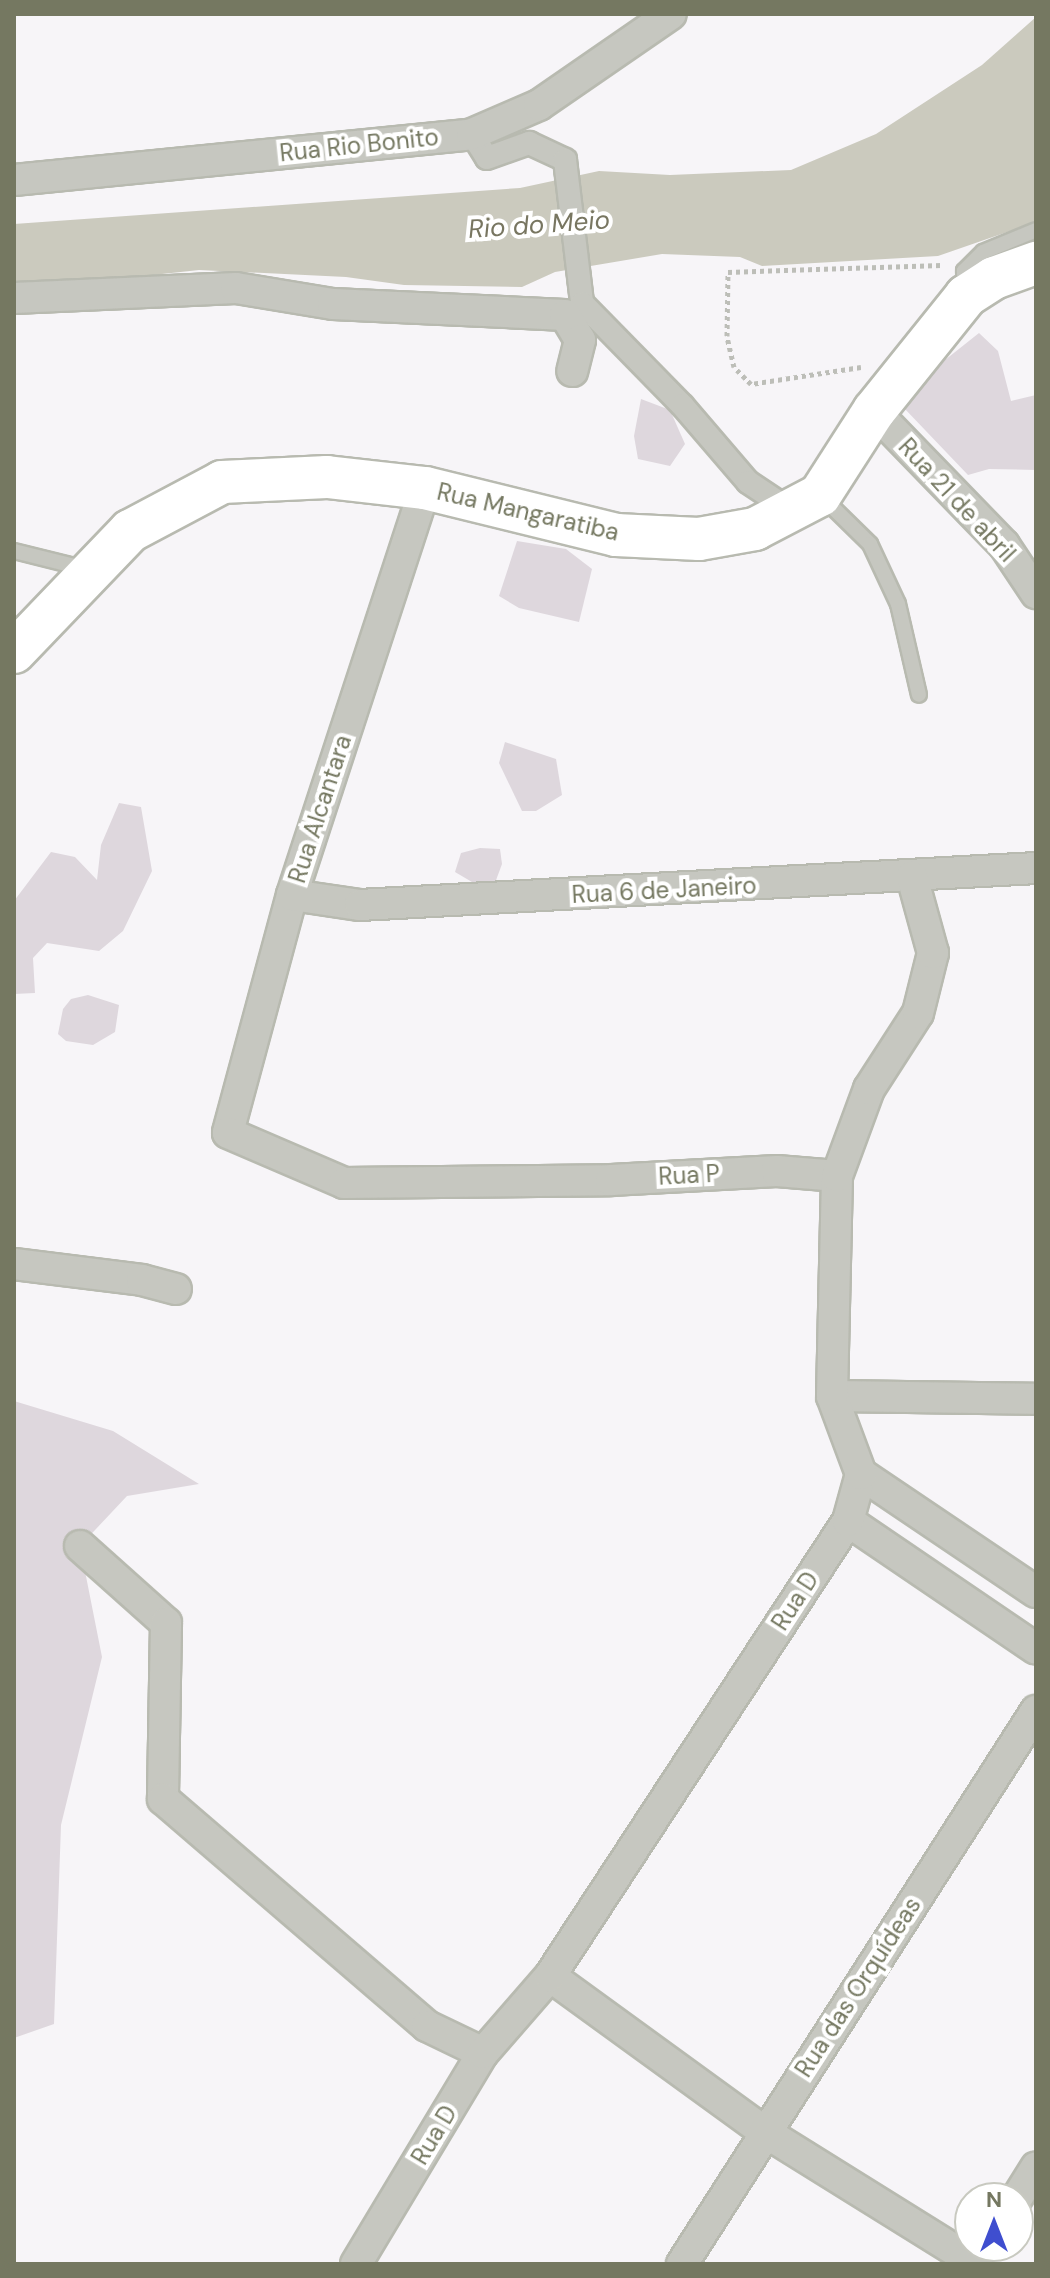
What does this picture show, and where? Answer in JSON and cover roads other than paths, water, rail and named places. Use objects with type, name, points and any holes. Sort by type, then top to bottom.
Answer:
[{"type":"main road","points":[[806,503],[968,280],[994,278],[1036,263]]},
{"type":"main road","name":"Rua Mangaratiba","points":[[14,652],[130,531],[222,482],[327,477],[425,488],[616,535],[699,539],[755,529],[806,503]]},
{"type":"street","name":"Rua Rio Bonito","points":[[14,180],[472,134],[539,105],[671,14]]},
{"type":"street","points":[[472,134],[487,158],[529,143],[565,160],[582,303],[682,405],[748,482],[806,503]]},
{"type":"street","points":[[14,298],[236,288],[333,304],[565,315],[580,340],[572,371]]},
{"type":"street","name":"Rua 21 de abril","points":[[874,411],[1004,545],[1036,593]]},
{"type":"street","name":"Rua Alcantara","points":[[228,1133],[292,895],[425,488]]},
{"type":"street","name":"Rua 6 de Janeiro","points":[[292,895],[360,905],[1036,868]]},
{"type":"street","points":[[912,877],[933,953],[918,1013],[869,1089],[837,1176],[832,1396],[861,1474],[1036,1592]]},
{"type":"street","name":"Rua P","points":[[228,1133],[344,1183],[611,1180],[777,1171],[837,1176]]},
{"type":"street","points":[[14,1264],[142,1280],[176,1289]]},
{"type":"street","points":[[832,1396],[1036,1399]]},
{"type":"street","name":"Rua D","points":[[356,2264],[483,2053],[550,1976],[848,1521],[861,1474]]},
{"type":"street","points":[[848,1521],[1036,1649]]},
{"type":"street","points":[[80,1546],[166,1623],[163,1799],[427,2026],[483,2053]]},
{"type":"street","name":"Rua das Orquídeas","points":[[682,2264],[1036,1711]]},
{"type":"street","points":[[550,1976],[765,2132],[977,2264]]},
{"type":"lane","points":[[968,280],[983,252],[1036,230]]},
{"type":"lane","points":[[806,503],[870,544],[898,604],[919,695]]},
{"type":"lane","points":[[14,551],[90,571]]},
{"type":"water","name":"Rio do Meio","points":[[1036,17],[1036,222],[938,256],[762,266],[740,257],[662,254],[555,272],[522,287],[404,285],[346,277],[199,270],[14,290],[14,224],[520,188],[599,171],[670,175],[791,170],[876,134],[982,65]]}]
